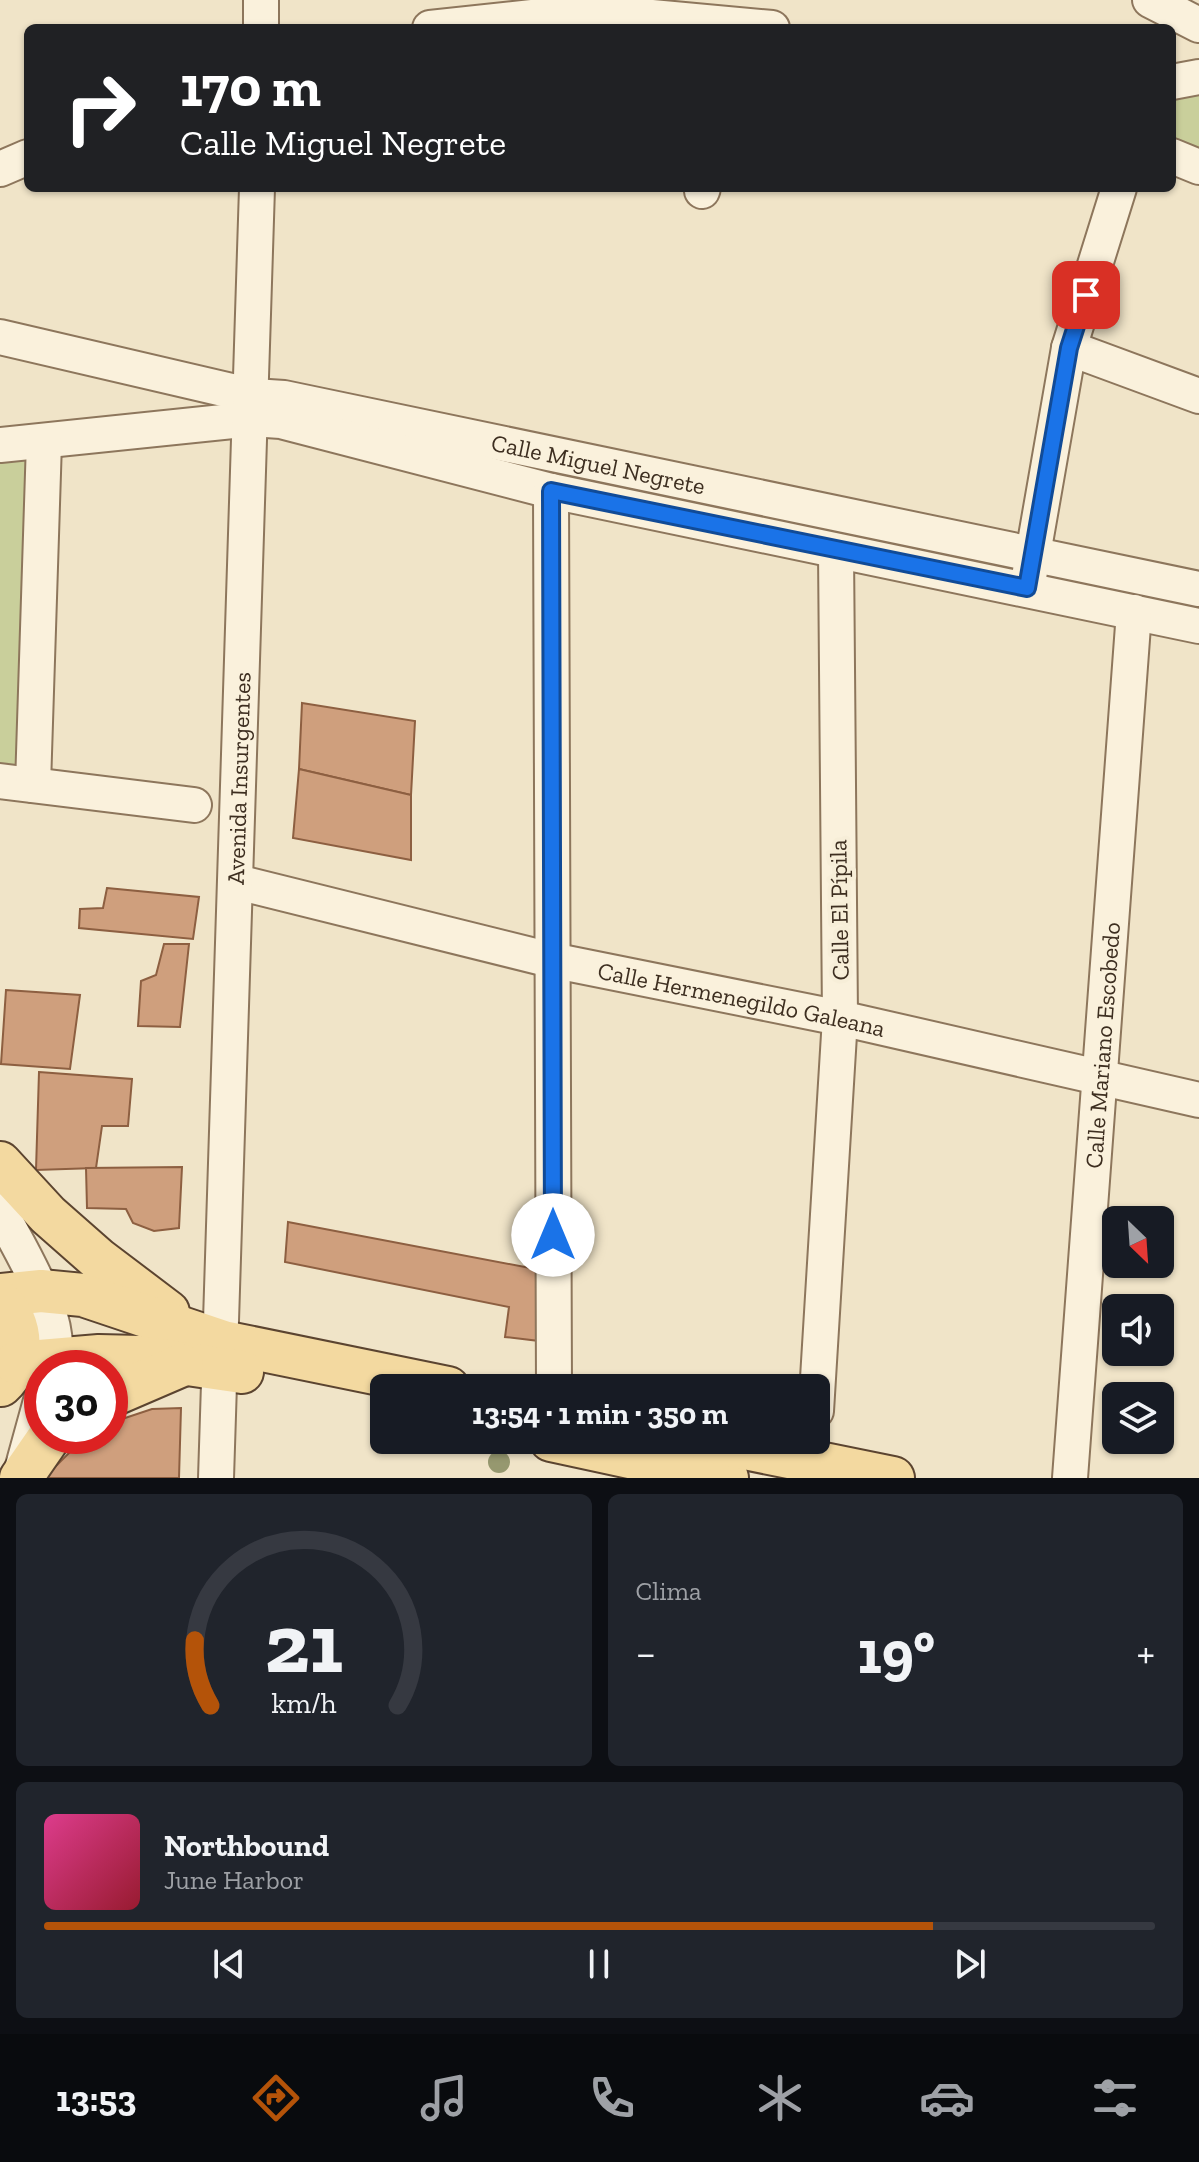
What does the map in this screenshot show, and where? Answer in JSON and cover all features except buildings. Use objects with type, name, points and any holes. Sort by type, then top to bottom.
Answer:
[{"type":"main road","points":[[0,1163],[48,1215],[207,1351]]},
{"type":"main road","points":[[0,1295],[41,1291],[83,1295],[207,1351],[370,1399]]},
{"type":"main road","points":[[0,1302],[16,1323],[24,1354]]},
{"type":"main road","points":[[128,1388],[207,1351]]},
{"type":"main road","points":[[128,1355],[207,1351],[370,1376]]},
{"type":"main road","points":[[21,1478],[38,1454]]},
{"type":"main road","points":[[586,1454],[616,1466],[727,1478]]},
{"type":"main road","points":[[781,1454],[893,1478]]},
{"type":"street","points":[[261,0],[261,24]]},
{"type":"street","points":[[1150,0],[1199,25]]},
{"type":"street","points":[[467,24],[587,11],[722,24]]},
{"type":"street","points":[[1176,81],[1199,77]]},
{"type":"street","points":[[1176,158],[1199,167]]},
{"type":"street","points":[[0,169],[24,159]]},
{"type":"street","name":"Avenida Insurgentes","points":[[216,1478],[207,1351],[237,882],[257,192]]},
{"type":"street","points":[[1027,588],[1069,348],[1118,192]]},
{"type":"street","name":"Calle Miguel Negrete","points":[[0,337],[252,407],[281,421],[551,491],[1199,626]]},
{"type":"street","points":[[1069,348],[1199,396]]},
{"type":"street","name":"Calle Miguel Negrete","points":[[252,407],[284,398],[1199,589]]},
{"type":"street","points":[[0,445],[44,442],[252,407]]},
{"type":"street","points":[[44,442],[16,783],[194,805]]},
{"type":"street","points":[[551,491],[554,1374]]},
{"type":"street","name":"Calle El Pípila","points":[[818,1374],[840,1018],[836,551]]},
{"type":"street","name":"Calle Mariano Escobedo","points":[[1070,1478],[1134,612]]},
{"type":"street","name":"Calle Hermenegildo Galeana","points":[[237,882],[551,960],[840,1018],[1199,1100]]},
{"type":"street","points":[[0,1211],[41,1291],[52,1328],[43,1350]]},
{"type":"street","points":[[21,1478],[24,1452]]},
{"type":"green space","points":[[1199,77],[1199,167],[1176,158],[1176,81]]},
{"type":"green space","points":[[44,442],[33,785],[0,781],[0,445]]},
{"type":"route","points":[[553,1235],[551,491],[1027,588],[1069,348],[1086,295]]}]
